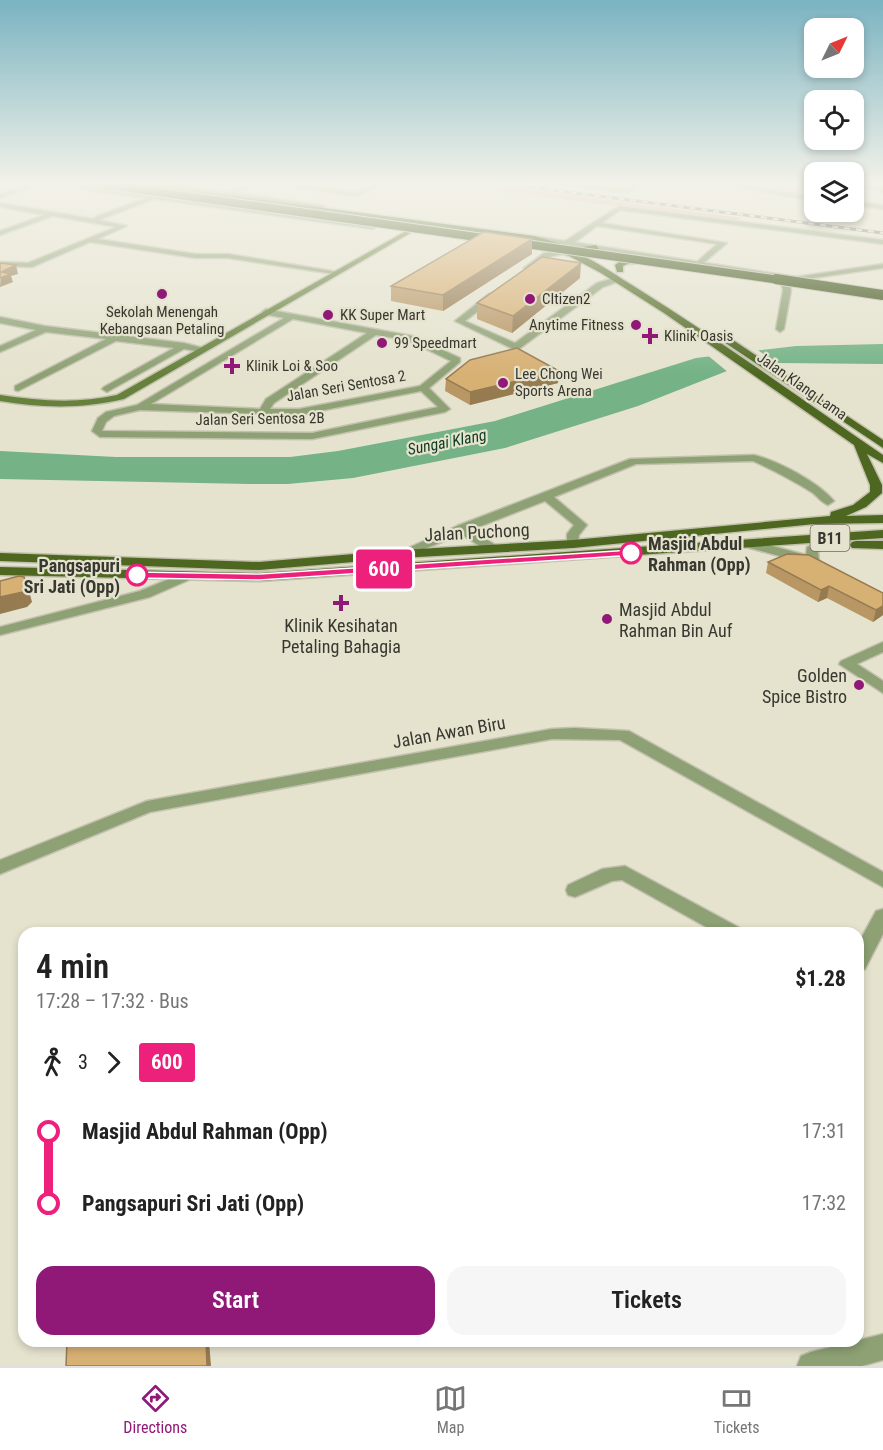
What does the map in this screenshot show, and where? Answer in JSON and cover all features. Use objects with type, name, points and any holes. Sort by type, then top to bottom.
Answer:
[{"type":"highway","points":[[555,247],[883,293]]},
{"type":"highway","points":[[561,247],[883,293]]},
{"type":"main road","points":[[0,398],[47,404],[108,400],[130,392],[376,247]]},
{"type":"main road","name":"Jalan Klang Lama","points":[[573,247],[604,271],[702,335],[883,460]]},
{"type":"main road","points":[[574,247],[621,279],[630,288]]},
{"type":"main road","name":"Jalan Klang Lama","points":[[576,247],[624,272],[619,265],[626,261],[653,258]]},
{"type":"main road","name":"Jalan Klang Lama","points":[[650,289],[883,445]]},
{"type":"main road","points":[[815,520],[851,511],[863,505],[876,493],[876,485],[859,449],[859,444]]},
{"type":"main road","name":"Jalan Puchong","points":[[0,557],[260,566],[401,554],[573,544],[815,520],[883,519]]},
{"type":"main road","name":"Jalan Puchong","points":[[0,571],[260,577],[883,534]]},
{"type":"main road","points":[[777,542],[883,545]]},
{"type":"street","points":[[0,264],[24,266],[71,247]]},
{"type":"street","points":[[133,247],[195,256],[228,256],[334,272]]},
{"type":"street","points":[[519,275],[547,255],[564,247]]},
{"type":"street","points":[[596,247],[787,280],[883,266]]},
{"type":"street","points":[[701,263],[719,247]]},
{"type":"street","points":[[653,258],[701,263],[787,280],[827,274]]},
{"type":"street","points":[[504,286],[459,321],[516,346],[598,286],[617,279]]},
{"type":"street","points":[[780,328],[787,280]]},
{"type":"street","points":[[598,286],[617,285],[630,288]]},
{"type":"street","name":"Jalan Seri Sentosa 2","points":[[140,407],[299,412],[423,388],[457,360],[409,338],[266,312]]},
{"type":"street","points":[[140,407],[291,317]]},
{"type":"street","points":[[0,320],[45,329],[202,350]]},
{"type":"street","points":[[0,349],[45,329]]},
{"type":"street","points":[[263,412],[270,401],[374,332]]},
{"type":"street","points":[[18,388],[117,337]]},
{"type":"street","points":[[107,389],[184,346]]},
{"type":"street","name":"Jalan Seri Sentosa 2B","points":[[140,407],[110,414],[102,420],[97,431],[100,434],[312,436],[445,409],[423,388]]},
{"type":"street","points":[[401,554],[634,461],[753,458],[783,471],[819,492],[828,501]]},
{"type":"street","points":[[546,496],[581,525],[573,534],[573,544]]},
{"type":"street","points":[[461,529],[493,549]]},
{"type":"street","points":[[750,544],[819,563],[810,555],[811,550],[825,544]]},
{"type":"street","points":[[0,631],[145,594],[186,576]]},
{"type":"street","points":[[883,646],[846,664],[883,688]]},
{"type":"street","name":"Jalan Awan Biru","points":[[0,867],[147,807],[337,771],[552,734],[575,733],[623,735],[883,880]]},
{"type":"street","points":[[575,890],[609,874],[625,873],[722,927]]},
{"type":"street","points":[[864,952],[883,916]]},
{"type":"street","points":[[811,1366],[880,1352]]},
{"type":"water","name":"Sungai Klang","points":[[883,344],[883,364],[777,363],[732,369],[638,406],[505,448],[353,478],[288,484],[0,479],[0,451],[116,457],[290,457],[338,451],[495,421],[696,358],[796,346]]},
{"type":"pier","points":[[753,347],[782,366],[729,373],[706,354]]},
{"type":"building","points":[[459,247],[520,247],[443,295],[391,286]]},
{"type":"building","points":[[542,257],[581,263],[513,316],[477,303]]},
{"type":"building","points":[[0,263],[16,265],[1,272],[11,274],[0,278]]},
{"type":"building","points":[[517,348],[559,371],[470,392],[446,379],[470,360]]},
{"type":"building","points":[[787,554],[809,555],[883,593],[883,606],[876,610],[829,586],[821,590],[768,562]]},
{"type":"building","points":[[19,576],[24,577],[28,587],[23,592],[0,597],[0,581]]},
{"type":"building","points":[[67,1347],[206,1347],[207,1366],[66,1366]]},
{"type":"bus line","name":"600","points":[[137,575],[260,577],[631,553]]},
{"type":"place","name":"Sekolah Menengah Kebangsaan Petaling","points":[[162,294]]},
{"type":"place","name":"CItizen2","points":[[530,299]]},
{"type":"place","name":"KK Super Mart","points":[[328,315]]},
{"type":"place","name":"Anytime Fitness","points":[[636,325]]},
{"type":"place","name":"Klinik Oasis","points":[[650,336]]},
{"type":"place","name":"99 Speedmart","points":[[382,343]]},
{"type":"place","name":"Klinik Loi & Soo","points":[[232,366]]},
{"type":"place","name":"Lee Chong Wei Sports Arena","points":[[503,383]]},
{"type":"place","name":"Masjid Abdul Rahman (Opp)","points":[[631,553]]},
{"type":"place","name":"Pangsapuri Sri Jati (Opp)","points":[[137,575]]},
{"type":"place","name":"Klinik Kesihatan Petaling Bahagia","points":[[341,603]]},
{"type":"place","name":"Masjid Abdul Rahman Bin Auf","points":[[607,619]]},
{"type":"place","name":"Golden Spice Bistro","points":[[859,685]]}]
